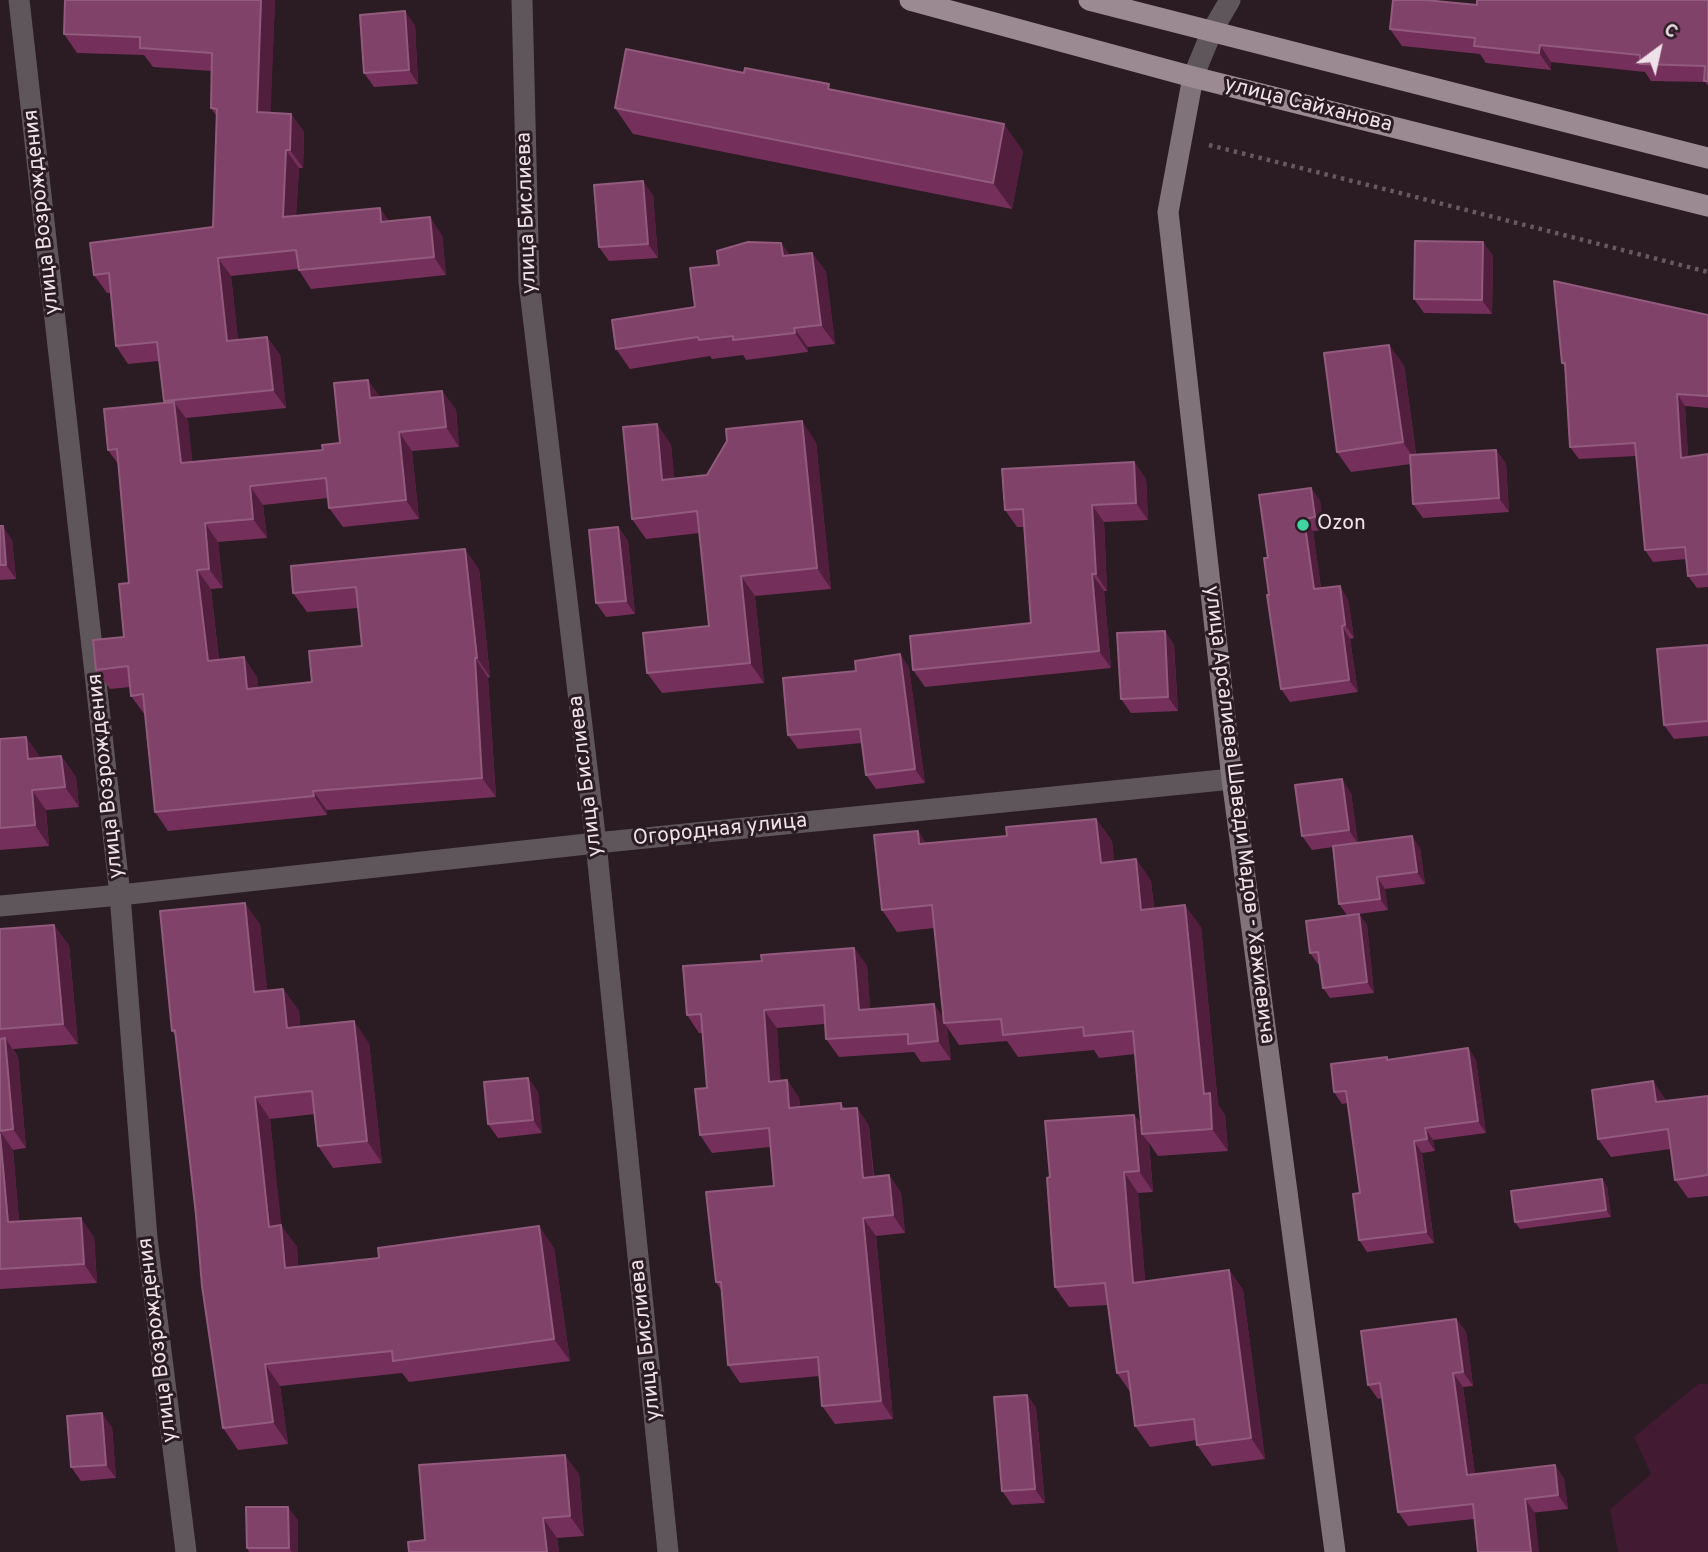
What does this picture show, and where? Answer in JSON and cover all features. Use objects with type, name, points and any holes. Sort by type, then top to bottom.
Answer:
[{"type":"main road","name":"улица Сайханова","points":[[910,0],[1193,77],[1708,206]]},
{"type":"main road","points":[[1089,0],[1708,158]]},
{"type":"street","name":"улица Возрождения","points":[[19,0],[120,895],[147,1238],[186,1552]]},
{"type":"street","name":"улица Бислиева","points":[[522,0],[529,282],[596,843],[668,1552]]},
{"type":"street","points":[[1193,77],[1212,31],[1230,0]]},
{"type":"street","name":"улица Арсалиева Шавади Мадов - Хажиевича","points":[[1193,77],[1168,212],[1231,779],[1335,1552]]},
{"type":"street","name":"Огородная улица","points":[[0,906],[1231,779]]},
{"type":"path","points":[[1181,139],[1400,192],[1708,272]]},
{"type":"shaded area","points":[[1698,1384],[1708,1384],[1708,1552],[1618,1552],[1610,1509],[1651,1474],[1634,1437]]},
{"type":"building","points":[[65,0],[261,0],[257,112],[291,114],[290,150],[286,150],[283,217],[380,208],[381,222],[430,217],[434,257],[299,270],[296,250],[218,258],[227,341],[267,337],[273,390],[164,401],[157,342],[116,346],[109,273],[94,275],[90,243],[213,227],[217,109],[211,108],[212,53],[140,48],[140,37],[64,34]]},
{"type":"building","points":[[1393,0],[1477,5],[1477,0],[1708,0],[1708,81],[1704,81],[1705,66],[1640,64],[1640,55],[1540,45],[1539,53],[1474,46],[1475,38],[1390,29]]},
{"type":"building","points":[[405,11],[409,70],[364,73],[360,15]]},
{"type":"building","points":[[626,49],[744,73],[745,68],[829,84],[828,89],[1004,124],[993,183],[615,108]]},
{"type":"building","points":[[643,181],[648,244],[599,247],[594,185]]},
{"type":"building","points":[[1415,241],[1483,242],[1482,300],[1414,299]]},
{"type":"building","points":[[748,242],[781,243],[783,256],[812,253],[821,325],[794,328],[795,333],[733,340],[733,336],[699,340],[698,337],[616,349],[612,320],[695,307],[690,268],[719,265],[717,251]]},
{"type":"building","points":[[1554,281],[1708,315],[1708,396],[1677,394],[1681,458],[1708,454],[1708,574],[1688,576],[1685,547],[1645,550],[1635,443],[1570,447],[1565,363],[1562,363]]},
{"type":"building","points":[[1389,345],[1403,442],[1337,452],[1324,353]]},
{"type":"building","points":[[368,380],[370,398],[442,391],[446,427],[399,432],[406,500],[329,508],[326,478],[250,486],[253,519],[205,523],[209,569],[197,570],[208,661],[244,657],[247,689],[312,682],[309,651],[362,646],[356,587],[293,593],[291,566],[465,549],[477,658],[482,778],[313,791],[314,796],[155,812],[143,694],[131,696],[128,666],[96,670],[93,640],[124,637],[119,584],[129,583],[117,449],[108,450],[104,409],[174,402],[181,463],[323,450],[322,445],[340,443],[334,383]]},
{"type":"building","points":[[802,421],[817,568],[741,576],[750,663],[647,673],[643,633],[709,626],[697,511],[632,519],[623,427],[657,424],[662,480],[707,475],[727,441],[726,429]]},
{"type":"building","points":[[1496,450],[1499,498],[1413,504],[1410,455]]},
{"type":"building","points":[[1134,462],[1136,503],[1092,505],[1096,574],[1092,574],[1099,651],[913,670],[910,636],[1031,623],[1023,509],[1005,510],[1002,469]]},
{"type":"building","points":[[1311,488],[1315,517],[1304,519],[1314,589],[1340,586],[1349,680],[1281,689],[1267,595],[1264,558],[1268,558],[1259,495]]},
{"type":"building","points":[[0,526],[3,526],[6,565],[0,565]]},
{"type":"building","points":[[618,527],[626,601],[596,603],[589,530]]},
{"type":"building","points":[[1165,631],[1168,697],[1121,699],[1117,633]]},
{"type":"building","points":[[1708,645],[1708,721],[1664,725],[1657,649]]},
{"type":"building","points":[[900,654],[915,769],[866,775],[860,729],[788,735],[783,678],[856,671],[855,661]]},
{"type":"building","points":[[26,737],[28,759],[61,756],[65,787],[32,790],[35,825],[0,828],[0,739]]},
{"type":"building","points":[[1342,779],[1349,830],[1302,836],[1295,785]]},
{"type":"building","points":[[1096,819],[1101,863],[1136,859],[1141,910],[1185,905],[1204,1094],[1210,1093],[1212,1129],[1142,1134],[1133,1031],[1084,1036],[1083,1027],[1003,1035],[1001,1019],[944,1023],[932,905],[882,910],[874,835],[918,831],[919,844],[1007,836],[1006,827]]},
{"type":"building","points":[[1412,836],[1417,872],[1377,877],[1380,899],[1339,904],[1333,846]]},
{"type":"building","points":[[245,903],[254,992],[283,989],[287,1028],[354,1021],[367,1141],[318,1146],[312,1091],[255,1097],[269,1227],[281,1225],[285,1268],[379,1258],[378,1248],[539,1226],[554,1339],[393,1361],[392,1351],[265,1364],[273,1422],[223,1428],[202,1286],[160,911]]},
{"type":"building","points":[[1359,914],[1367,982],[1323,988],[1318,952],[1310,953],[1306,921]]},
{"type":"building","points":[[54,925],[63,1024],[0,1029],[0,929]]},
{"type":"building","points":[[854,948],[859,1010],[934,1004],[938,1041],[908,1044],[908,1034],[826,1039],[824,1005],[764,1010],[769,1082],[787,1080],[789,1108],[841,1103],[841,1109],[857,1108],[863,1178],[889,1175],[893,1215],[863,1218],[881,1401],[822,1406],[818,1357],[728,1365],[721,1282],[716,1282],[706,1192],[774,1186],[769,1128],[700,1135],[695,1089],[707,1088],[701,1014],[687,1015],[683,966],[762,961],[761,955]]},
{"type":"building","points":[[5,1038],[13,1129],[0,1131],[0,1039]]},
{"type":"building","points":[[1468,1048],[1478,1121],[1425,1128],[1427,1139],[1414,1141],[1426,1232],[1359,1240],[1353,1194],[1360,1193],[1346,1091],[1334,1092],[1331,1064],[1387,1057],[1387,1060]]},
{"type":"building","points":[[528,1078],[533,1120],[488,1124],[484,1082]]},
{"type":"building","points":[[1653,1081],[1656,1102],[1708,1096],[1708,1175],[1675,1180],[1668,1129],[1598,1139],[1592,1090]]},
{"type":"building","points":[[1134,1115],[1139,1171],[1124,1172],[1133,1283],[1229,1270],[1251,1438],[1197,1445],[1194,1419],[1135,1426],[1128,1371],[1117,1373],[1105,1283],[1055,1287],[1045,1121]]},
{"type":"building","points":[[0,1134],[8,1222],[81,1218],[84,1264],[0,1269]]},
{"type":"building","points":[[1602,1179],[1606,1210],[1515,1222],[1511,1191]]},
{"type":"building","points":[[1456,1319],[1463,1372],[1453,1373],[1467,1475],[1555,1465],[1558,1495],[1525,1499],[1531,1552],[1478,1552],[1473,1504],[1398,1512],[1380,1383],[1368,1385],[1361,1331]]},
{"type":"building","points":[[1027,1395],[1035,1489],[1002,1491],[994,1397]]},
{"type":"building","points":[[102,1413],[106,1465],[71,1467],[67,1416]]},
{"type":"building","points":[[565,1455],[570,1516],[543,1518],[547,1552],[409,1552],[408,1542],[425,1540],[419,1465]]},
{"type":"building","points":[[246,1507],[288,1507],[289,1548],[247,1548]]},
{"type":"place","name":"Ozon","points":[[1303,525]]}]
